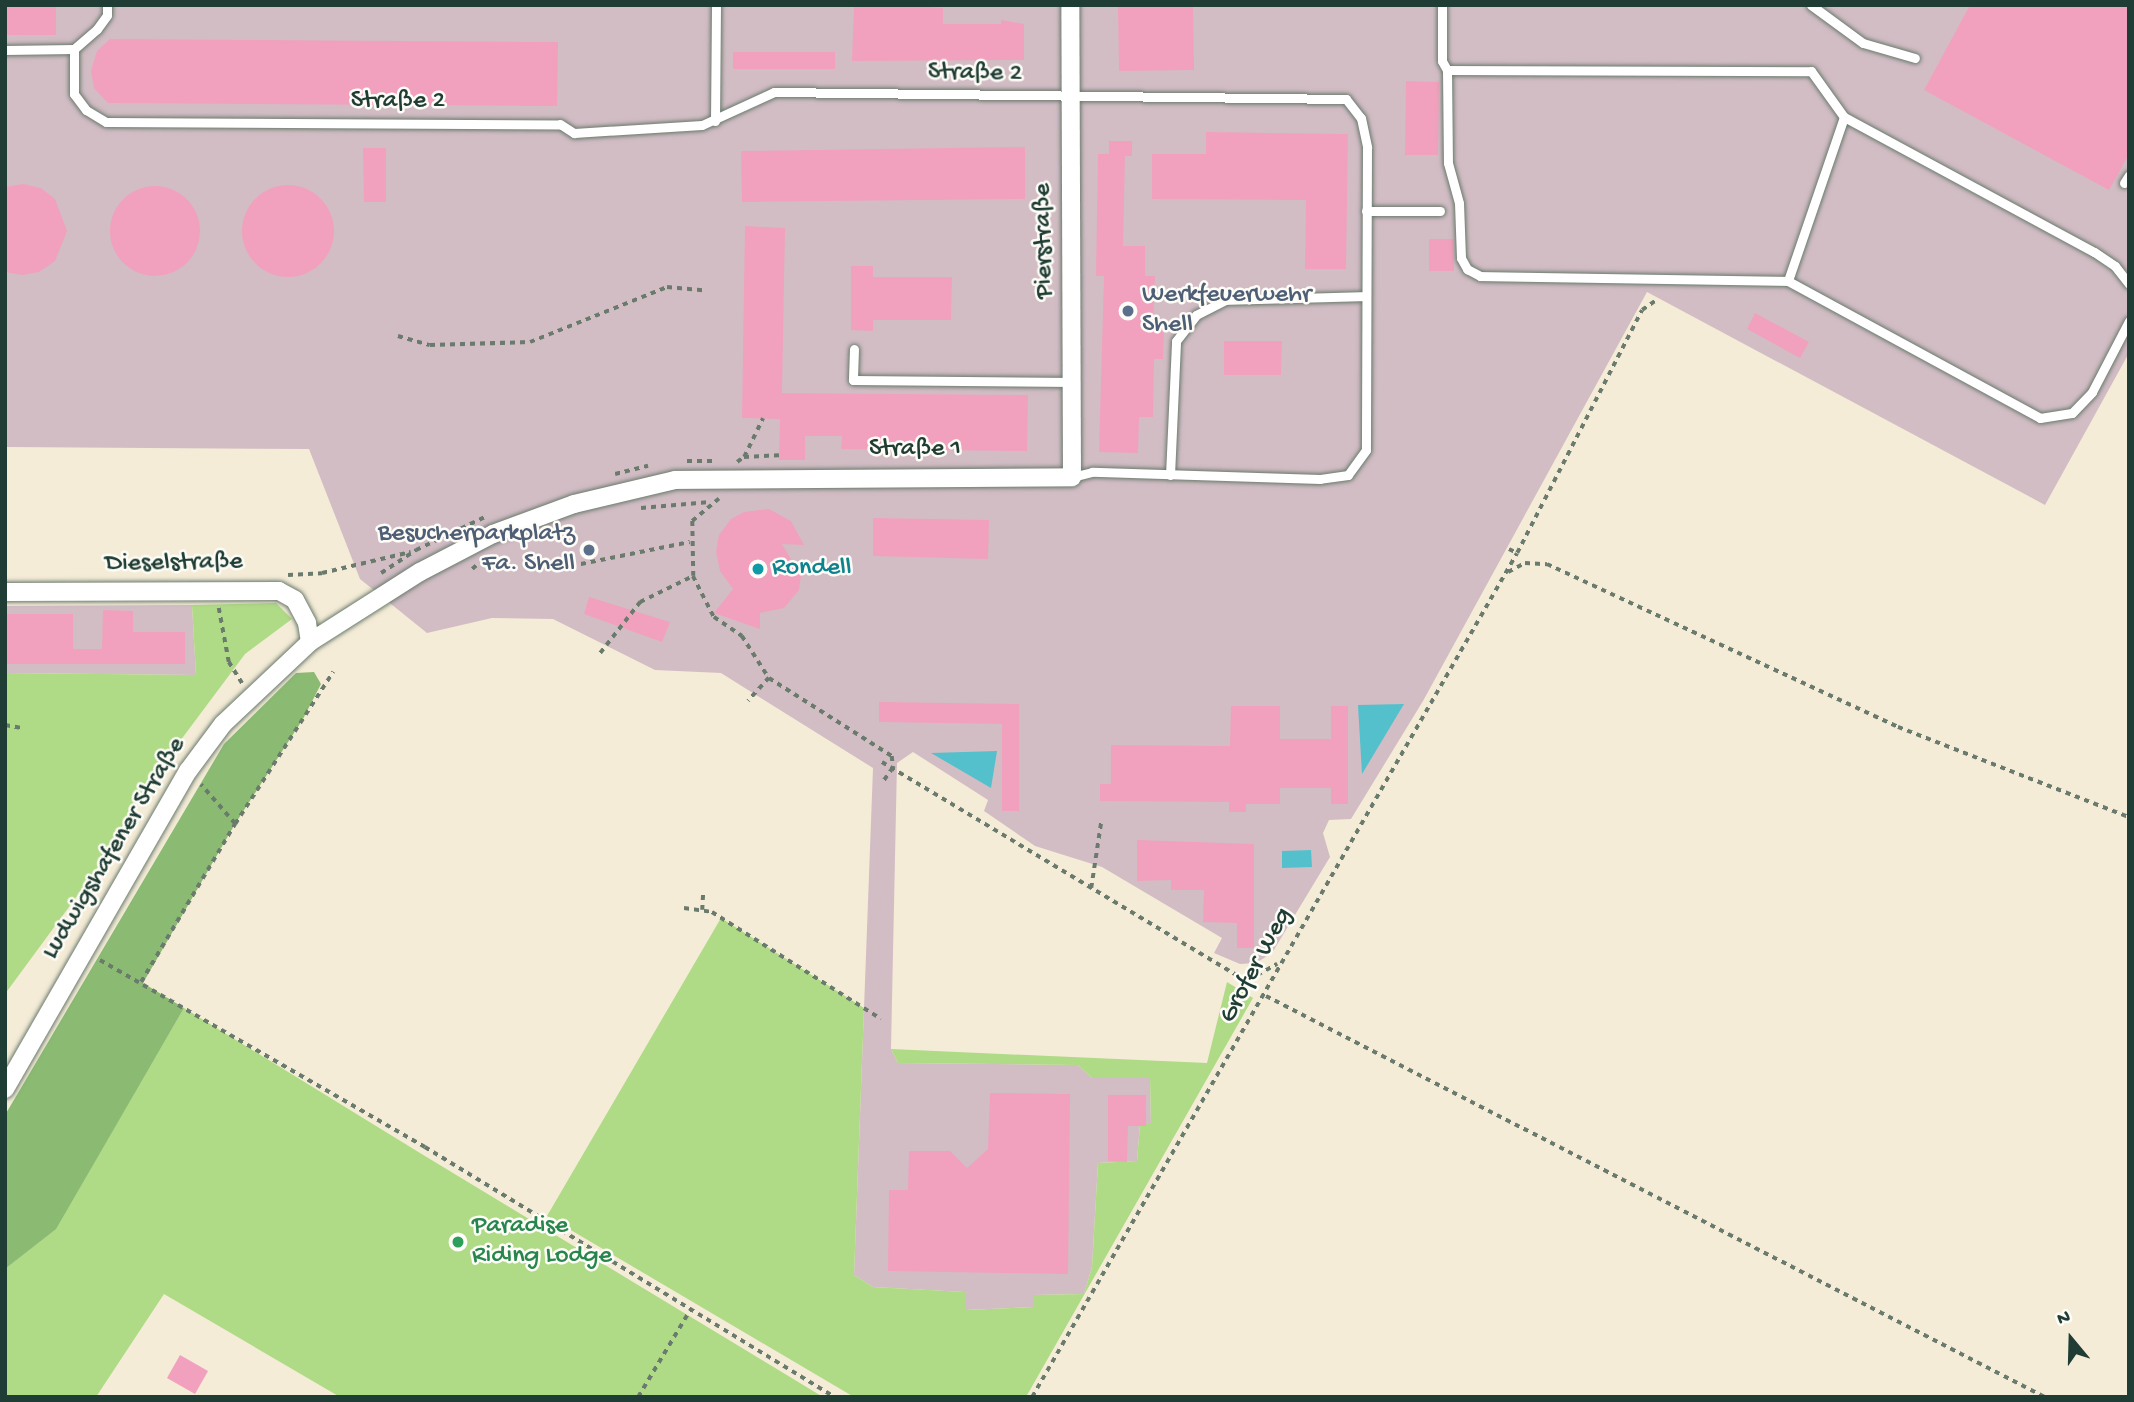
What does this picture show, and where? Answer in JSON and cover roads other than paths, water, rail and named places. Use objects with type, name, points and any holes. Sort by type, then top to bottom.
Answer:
[{"type":"street","name":"Pierstraße","points":[[1070,5],[1072,477]]},
{"type":"street","name":"Ludwigshafener Straße","points":[[5,1089],[188,771],[223,724],[310,642],[420,572],[493,534],[574,504],[676,480],[731,472],[757,477]]},
{"type":"street","name":"Straße 1","points":[[757,477],[1072,477]]},
{"type":"street","name":"Dieselstraße","points":[[5,592],[279,592],[295,600],[307,623],[310,642]]},
{"type":"lane","points":[[5,50],[74,49],[97,30],[107,15],[107,5]]},
{"type":"lane","points":[[715,121],[716,5]]},
{"type":"lane","points":[[1442,5],[1442,61],[1447,70],[1448,163],[1459,203],[1461,258],[1467,269],[1479,276],[1788,281],[2040,418],[2072,412],[2092,392],[2129,321]]},
{"type":"lane","points":[[1811,5],[1863,43],[1915,58]]},
{"type":"lane","name":"Straße 2","points":[[74,49],[74,94],[86,110],[106,122],[560,124],[574,133],[715,121],[774,92],[1346,100],[1361,118],[1367,147],[1364,296],[1366,450],[1348,475],[1320,480],[1092,472],[1072,477]]},
{"type":"lane","points":[[1447,70],[1811,71],[1844,117],[2094,252],[2115,266],[2129,284]]},
{"type":"lane","points":[[1788,281],[1844,117]]},
{"type":"lane","points":[[1366,211],[1440,211]]},
{"type":"lane","points":[[1170,475],[1177,341],[1196,315],[1225,300],[1364,296]]},
{"type":"lane","points":[[854,349],[853,380],[1073,382]]},
{"type":"water","points":[[1404,704],[1362,774],[1358,705]]},
{"type":"water","points":[[997,751],[991,788],[931,753]]},
{"type":"water","points":[[1311,850],[1312,867],[1282,868],[1282,851]]},
{"type":"place","name":"Werkfeuerwehr Shell","points":[[1128,311]]},
{"type":"place","name":"Besucherparkplatz Fa. Shell","points":[[589,550]]},
{"type":"place","name":"Rondell","points":[[758,569]]},
{"type":"place","name":"Paradise Riding Lodge","points":[[458,1242]]}]
